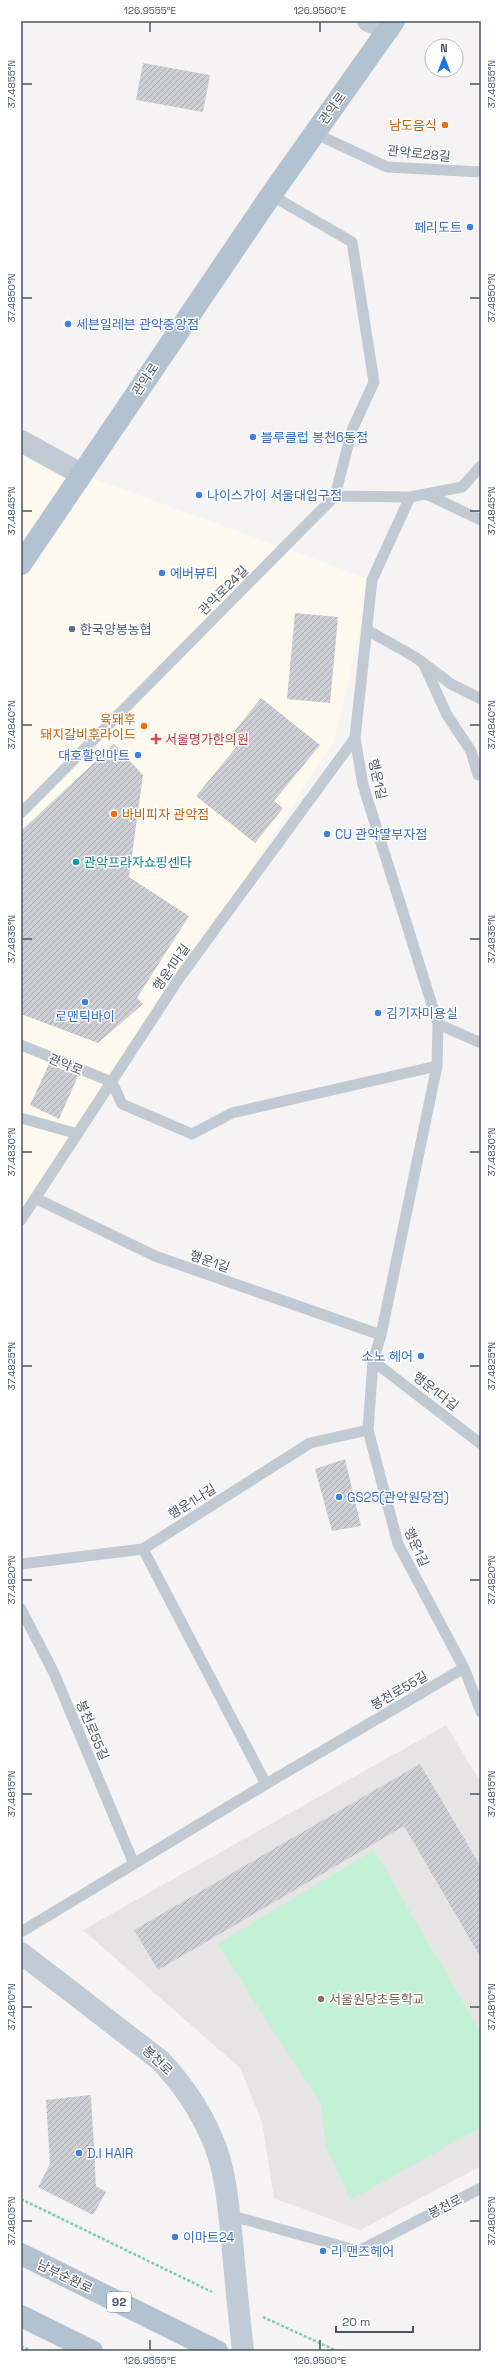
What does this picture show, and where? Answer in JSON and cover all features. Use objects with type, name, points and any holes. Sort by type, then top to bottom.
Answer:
[{"type":"main road","points":[[368,21],[391,25]]},
{"type":"main road","name":"관악로","points":[[21,564],[314,132],[391,25]]},
{"type":"main road","name":"봉천로","points":[[21,1953],[139,2042],[161,2061],[180,2082],[198,2109],[212,2137],[222,2168],[229,2215],[243,2351]]},
{"type":"main road","name":"남부순환로","points":[[21,2254],[217,2351]]},
{"type":"main road","points":[[21,2316],[92,2351]]},
{"type":"street","points":[[21,440],[81,474]]},
{"type":"lane","name":"관악로28길","points":[[314,132],[387,167],[481,172]]},
{"type":"lane","points":[[271,195],[352,242],[374,382],[352,430],[335,496],[410,497],[462,487],[481,466]]},
{"type":"lane","points":[[426,494],[481,520]]},
{"type":"lane","name":"관악로24길","points":[[21,814],[335,496]]},
{"type":"lane","name":"행운1길","points":[[410,497],[372,580],[355,738],[363,785],[438,1024],[437,1066],[381,1335],[373,1361],[368,1430],[398,1544],[464,1668],[481,1712]]},
{"type":"lane","points":[[366,630],[424,664],[451,684],[481,699]]},
{"type":"lane","points":[[424,664],[447,715],[471,751],[478,775]]},
{"type":"lane","name":"행운1마길","points":[[21,1220],[180,977],[355,738]]},
{"type":"lane","points":[[438,1024],[481,1043]]},
{"type":"lane","name":"관악로","points":[[21,1045],[112,1082]]},
{"type":"lane","points":[[112,1082],[122,1104],[192,1134],[232,1113],[437,1066]]},
{"type":"lane","points":[[21,1118],[78,1134]]},
{"type":"lane","name":"행운1길","points":[[35,1198],[155,1256],[381,1335]]},
{"type":"lane","name":"행운1다길","points":[[373,1361],[481,1444]]},
{"type":"lane","name":"행운1나길","points":[[21,1564],[143,1549],[310,1443],[368,1430]]},
{"type":"lane","points":[[143,1549],[266,1784]]},
{"type":"lane","name":"봉천로55길","points":[[21,1609],[54,1674],[134,1864]]},
{"type":"lane","name":"봉천로55길","points":[[21,1932],[266,1784],[464,1668]]},
{"type":"lane","name":"봉천로","points":[[229,2215],[359,2251],[481,2188]]},
{"type":"path","points":[[21,2199],[238,2305],[337,2351]]},
{"type":"path","points":[[21,2346],[31,2351]]},
{"type":"shaded area","points":[[21,441],[81,474],[372,580],[334,742],[21,1220]]},
{"type":"shaded area","name":"서울원당초등학교","points":[[446,1725],[481,1783],[481,2166],[360,2230],[274,2198],[262,2122],[240,2068],[83,1930]]},
{"type":"green space","points":[[374,1850],[481,2033],[481,2127],[350,2200],[326,2146],[321,2104],[217,1944]]},
{"type":"building","points":[[143,63],[210,75],[203,112],[136,100]]},
{"type":"building","points":[[295,613],[338,617],[330,703],[287,699]]},
{"type":"building","points":[[261,698],[320,745],[274,801],[283,808],[255,843],[196,796],[242,740],[233,733]]},
{"type":"building","points":[[114,744],[143,775],[129,877],[189,916],[137,998],[143,1004],[98,1043],[21,1014],[21,831]]},
{"type":"building","points":[[49,1064],[78,1076],[59,1119],[30,1105]]},
{"type":"building","name":"GS25(관악원당점)","points":[[345,1459],[361,1526],[332,1531],[315,1469]]},
{"type":"building","points":[[420,1764],[481,1867],[481,1958],[404,1826],[158,1970],[134,1930]]},
{"type":"building","points":[[91,2095],[96,2186],[106,2192],[93,2215],[38,2187],[50,2164],[46,2100]]},
{"type":"place","name":"남도음식","points":[[445,125]]},
{"type":"place","name":"페리도트","points":[[470,227]]},
{"type":"place","name":"세븐일레븐 관악중앙점","points":[[68,324]]},
{"type":"place","name":"블루클럽 봉천6동점","points":[[253,437]]},
{"type":"place","name":"나이스가이 서울대입구점","points":[[199,495]]},
{"type":"place","name":"에버뷰티","points":[[162,573]]},
{"type":"place","name":"한국양봉농협","points":[[72,629]]},
{"type":"place","name":"육돼후 돼지갈비후라이드","points":[[144,726]]},
{"type":"place","name":"서울명가한의원","points":[[156,739]]},
{"type":"place","name":"대호할인마트","points":[[138,755]]},
{"type":"place","name":"바비피자 관악점","points":[[114,814]]},
{"type":"place","name":"CU 관악딸부자점","points":[[327,834]]},
{"type":"place","name":"관악프라자쇼핑센타","points":[[76,862]]},
{"type":"place","name":"로맨틱바이","points":[[85,1002]]},
{"type":"place","name":"김기자미용실","points":[[378,1013]]},
{"type":"place","name":"소노 헤어","points":[[421,1356]]},
{"type":"place","name":"GS25(관악원당점)","points":[[339,1497]]},
{"type":"place","name":"서울원당초등학교","points":[[321,1999]]},
{"type":"place","name":"D.I HAIR","points":[[79,2153]]},
{"type":"place","name":"이마트24","points":[[175,2237]]},
{"type":"place","name":"리 맨즈헤어","points":[[323,2251]]}]
